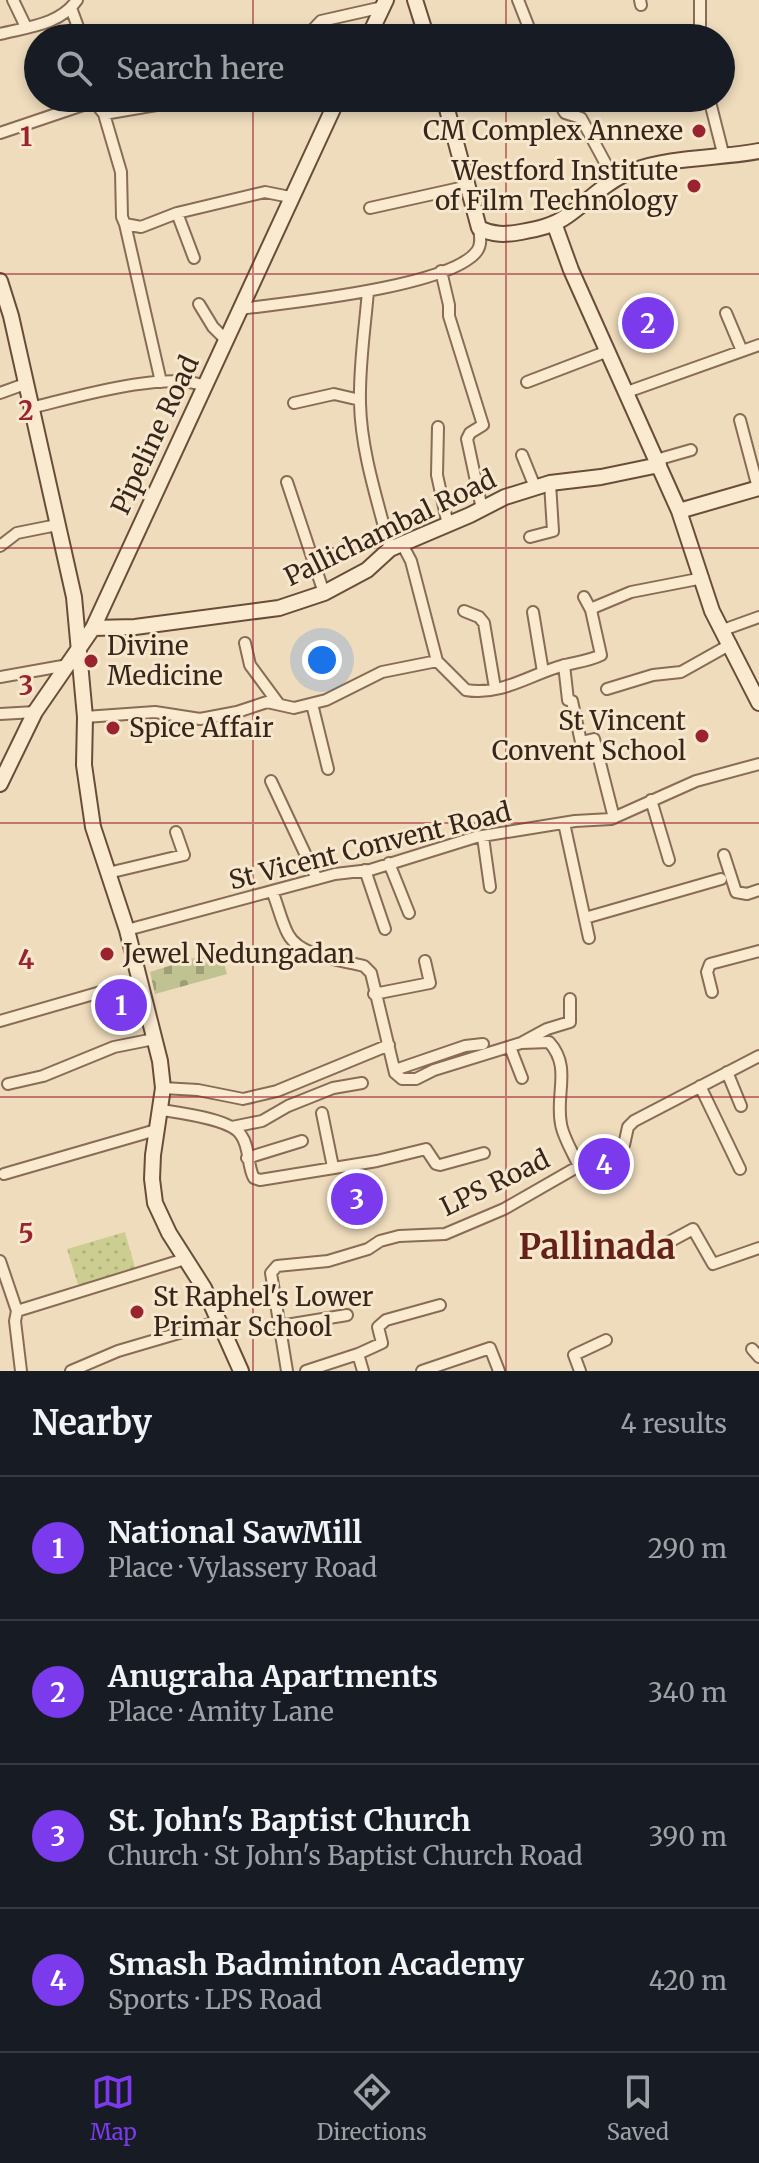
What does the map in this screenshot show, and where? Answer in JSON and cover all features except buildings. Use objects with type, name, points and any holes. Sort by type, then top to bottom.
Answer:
[{"type":"street","points":[[13,0],[25,24]]},
{"type":"street","points":[[415,0],[423,24]]},
{"type":"street","points":[[518,0],[527,24]]},
{"type":"street","points":[[700,0],[700,24]]},
{"type":"street","points":[[38,24],[57,19],[74,4],[79,24]]},
{"type":"street","points":[[318,24],[385,4]]},
{"type":"street","points":[[375,24],[385,4]]},
{"type":"street","points":[[0,34],[24,28]]},
{"type":"street","points":[[0,133],[62,112]]},
{"type":"street","points":[[116,112],[104,114],[121,172],[122,217],[161,382]]},
{"type":"street","name":"Pipeline Road","points":[[0,784],[35,712],[93,628],[331,112]]},
{"type":"street","points":[[240,309],[389,288],[466,261],[478,251],[481,241],[479,228],[448,112]]},
{"type":"street","points":[[564,112],[581,118],[614,179]]},
{"type":"street","points":[[713,112],[724,157]]},
{"type":"street","points":[[479,228],[491,234],[541,229],[565,218],[614,179],[659,163],[759,151]]},
{"type":"street","points":[[370,208],[469,186]]},
{"type":"street","points":[[125,224],[141,227],[177,213],[265,192],[290,197]]},
{"type":"street","points":[[177,213],[194,258]]},
{"type":"street","points":[[554,223],[571,270],[679,511],[712,611],[759,703]]},
{"type":"street","points":[[441,271],[449,316],[483,425],[470,433],[467,439],[482,509]]},
{"type":"street","points":[[0,281],[11,316],[74,597],[85,717],[86,784],[93,827],[127,930],[163,1088],[152,1179],[155,1203],[204,1288],[241,1371]]},
{"type":"street","points":[[368,291],[360,400],[368,466],[396,547],[411,561],[437,661],[466,690],[485,691],[515,685],[543,672],[601,655],[591,610],[584,597]]},
{"type":"street","points":[[199,304],[213,327],[226,340]]},
{"type":"street","points":[[726,313],[742,351]]},
{"type":"street","points":[[627,392],[759,345]]},
{"type":"street","points":[[527,382],[608,351]]},
{"type":"street","points":[[30,408],[161,382],[196,382],[205,386]]},
{"type":"street","points":[[0,393],[25,384]]},
{"type":"street","points":[[294,403],[334,394],[360,400]]},
{"type":"street","points":[[679,511],[759,488],[740,420]]},
{"type":"street","points":[[438,427],[437,475],[448,525]]},
{"type":"street","points":[[658,463],[691,450]]},
{"type":"street","points":[[522,455],[535,487]]},
{"type":"street","name":"Pallichambal Road","points":[[93,628],[135,627],[279,608],[324,593],[367,570],[396,547],[505,497],[550,483],[601,477],[658,463]]},
{"type":"street","points":[[287,482],[324,593]]},
{"type":"street","points":[[530,537],[553,531],[550,483]]},
{"type":"street","points":[[0,546],[17,533],[57,525]]},
{"type":"street","points":[[591,610],[631,592],[703,578]]},
{"type":"street","points":[[464,611],[479,617],[484,623],[495,688]]},
{"type":"street","points":[[533,612],[543,672]]},
{"type":"street","points":[[723,630],[759,617]]},
{"type":"street","points":[[245,643],[250,665],[278,703],[286,708],[326,700],[382,672],[437,661]]},
{"type":"street","points":[[607,689],[653,675],[681,672],[731,644]]},
{"type":"street","points":[[0,677],[68,665]]},
{"type":"street","points":[[564,665],[568,700],[572,701],[581,742],[594,739],[614,818]]},
{"type":"street","points":[[85,717],[155,712],[200,719],[267,702],[278,703]]},
{"type":"street","points":[[312,704],[328,769]]},
{"type":"street","points":[[0,714],[35,712]]},
{"type":"street","name":"St Vicent Convent Road","points":[[127,930],[317,879],[365,870],[443,846],[564,823],[614,818],[696,781],[759,764]]},
{"type":"street","points":[[271,781],[317,879]]},
{"type":"street","points":[[651,800],[669,860]]},
{"type":"street","points":[[564,823],[589,938]]},
{"type":"street","points":[[108,873],[184,855],[176,832]]},
{"type":"street","points":[[483,837],[490,887]]},
{"type":"street","points":[[724,855],[736,892],[740,895],[756,891]]},
{"type":"street","points":[[389,863],[409,913]]},
{"type":"street","points":[[365,870],[385,929]]},
{"type":"street","points":[[585,918],[721,879]]},
{"type":"street","points":[[272,891],[294,942],[305,950],[364,966],[371,973],[395,1070],[402,1079],[416,1079],[434,1070],[516,1045],[547,1029],[570,1022],[570,999]]},
{"type":"street","points":[[712,992],[707,972],[710,964],[759,951]]},
{"type":"street","points":[[374,994],[430,983],[425,961]]},
{"type":"street","points":[[0,1021],[139,981]]},
{"type":"street","points":[[8,1084],[43,1076],[114,1047],[154,1039]]},
{"type":"street","points":[[516,1045],[549,1042],[558,1053],[562,1070],[561,1124],[579,1166]]},
{"type":"street","points":[[395,1070],[465,1046],[483,1044]]},
{"type":"street","points":[[163,1088],[198,1090],[243,1099],[277,1091],[389,1045]]},
{"type":"street","points":[[516,1045],[522,1078]]},
{"type":"street","name":"LPS Road","points":[[287,1371],[271,1273],[277,1266],[328,1261],[399,1236],[445,1234],[504,1209],[579,1166],[624,1145],[628,1127],[634,1121],[759,1056]]},
{"type":"street","points":[[727,1072],[741,1106]]},
{"type":"street","points":[[232,1127],[262,1121],[288,1106],[333,1088],[362,1083]]},
{"type":"street","points":[[700,1086],[740,1169]]},
{"type":"street","points":[[162,1110],[201,1117],[232,1127],[241,1135],[254,1178],[260,1180],[377,1161],[426,1149],[440,1165],[484,1153]]},
{"type":"street","points":[[322,1113],[333,1167]]},
{"type":"street","points":[[4,1174],[156,1130]]},
{"type":"street","points":[[247,1158],[302,1141]]},
{"type":"street","points":[[656,1249],[693,1229],[713,1264],[759,1248]]},
{"type":"street","points":[[17,1311],[185,1259]]},
{"type":"street","points":[[0,1261],[17,1311],[15,1321],[21,1371]]},
{"type":"street","points":[[306,1371],[382,1343],[378,1327],[386,1320],[440,1305]]},
{"type":"street","points":[[280,1326],[347,1315]]},
{"type":"street","points":[[71,1371],[118,1351],[220,1321]]},
{"type":"street","points":[[580,1371],[574,1355],[606,1340]]},
{"type":"street","points":[[422,1371],[490,1348],[499,1371]]},
{"type":"street","points":[[358,1354],[363,1371]]},
{"type":"green space","points":[[220,950],[227,974],[155,994],[150,972]]},
{"type":"green space","points":[[125,1232],[136,1271],[79,1288],[67,1249]]},
{"type":"place","name":"CM Complex Annexe","points":[[699,131]]},
{"type":"place","name":"Westford Institute of Film Technology","points":[[694,186]]},
{"type":"place","name":"Anugraha Apartments","points":[[648,323]]},
{"type":"place","name":"Divine Medicine","points":[[91,661]]},
{"type":"place","name":"Spice Affair","points":[[113,728]]},
{"type":"place","name":"St Vincent Convent School","points":[[702,736]]},
{"type":"place","name":"Jewel Nedungadan","points":[[107,954]]},
{"type":"place","name":"National SawMill","points":[[121,1005]]},
{"type":"place","name":"Smash Badminton Academy","points":[[604,1164]]},
{"type":"place","name":"St. John's Baptist Church","points":[[357,1199]]},
{"type":"place","name":"St Raphel's Lower Primar School","points":[[137,1312]]},
{"type":"district","name":"Pallinada","points":[[597,1247]]}]
